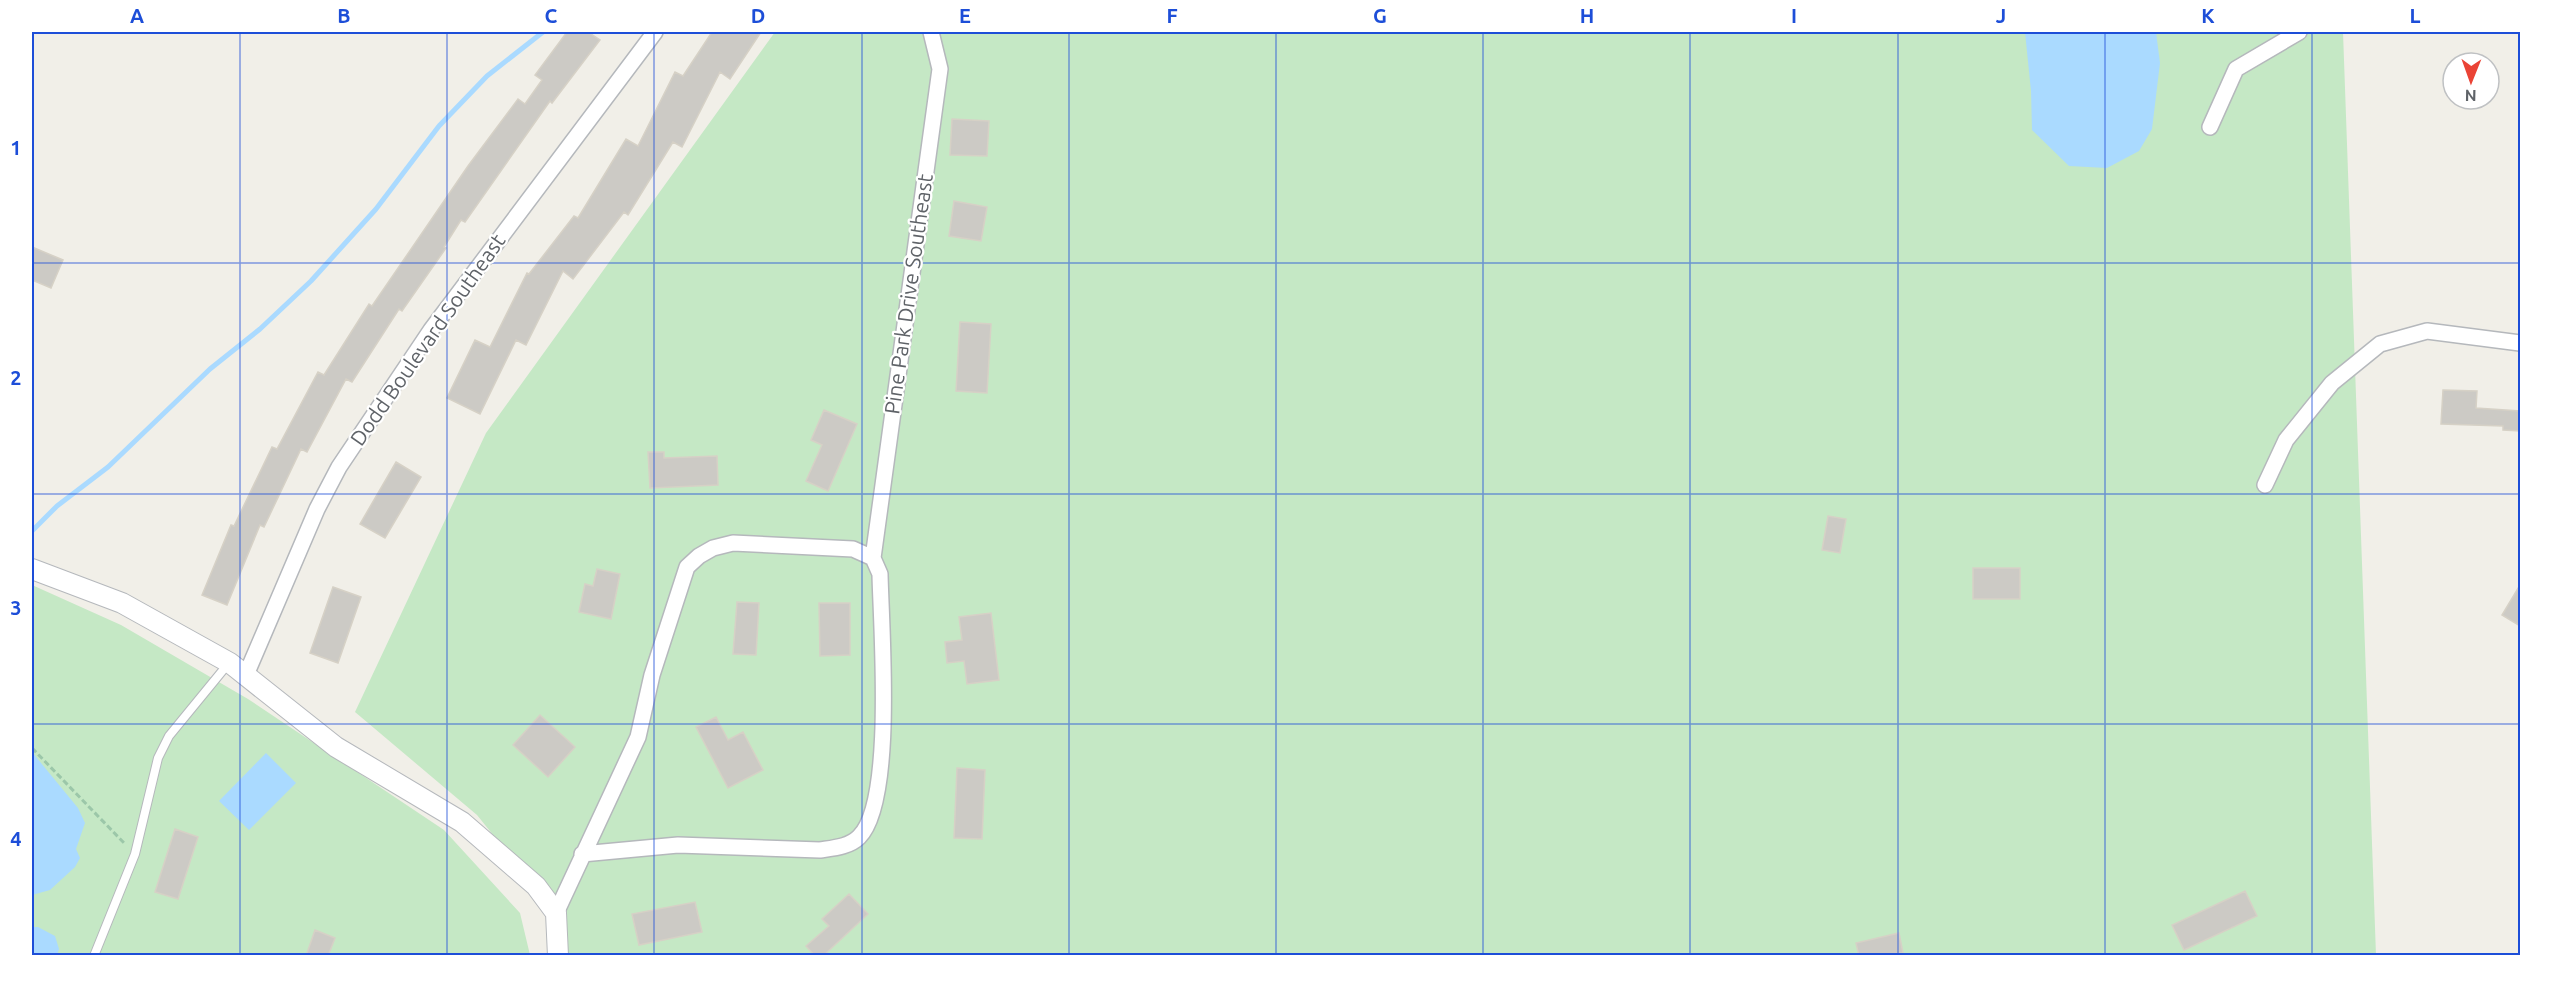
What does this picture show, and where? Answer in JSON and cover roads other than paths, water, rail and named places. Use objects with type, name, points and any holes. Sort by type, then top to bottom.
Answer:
[{"type":"street","name":"Dodd Boulevard Southeast","points":[[246,675],[317,509],[339,466],[431,330],[655,32]]},
{"type":"street","name":"Pine Park Drive Southeast","points":[[582,854],[678,845],[820,850],[843,846],[858,838],[868,823],[878,789],[883,752],[880,574],[873,558],[940,69],[931,32]]},
{"type":"street","points":[[2210,127],[2236,69],[2299,32]]},
{"type":"street","points":[[2265,485],[2286,440],[2332,383],[2380,344],[2427,331],[2520,343]]},
{"type":"street","points":[[558,956],[556,913],[638,737],[652,675],[687,567],[699,555],[713,548],[733,543],[853,549],[873,558]]},
{"type":"street","points":[[32,569],[122,603],[230,663],[336,747],[462,822],[536,886],[556,913]]},
{"type":"lane","points":[[94,956],[135,854],[158,758],[169,736],[230,663]]},
{"type":"water","points":[[2025,32],[2156,32],[2160,63],[2152,129],[2139,151],[2107,168],[2069,166],[2032,130]]},
{"type":"water","points":[[32,752],[78,808],[85,823],[76,849],[80,858],[75,867],[50,890],[32,895]]},
{"type":"water","points":[[266,753],[296,783],[249,830],[219,801]]},
{"type":"water","points":[[32,927],[38,927],[55,936],[59,949],[57,955],[32,955]]},
{"type":"waterway","points":[[32,531],[57,506],[108,467],[210,369],[260,329],[311,281],[376,209],[439,126],[487,76],[543,32]]}]
